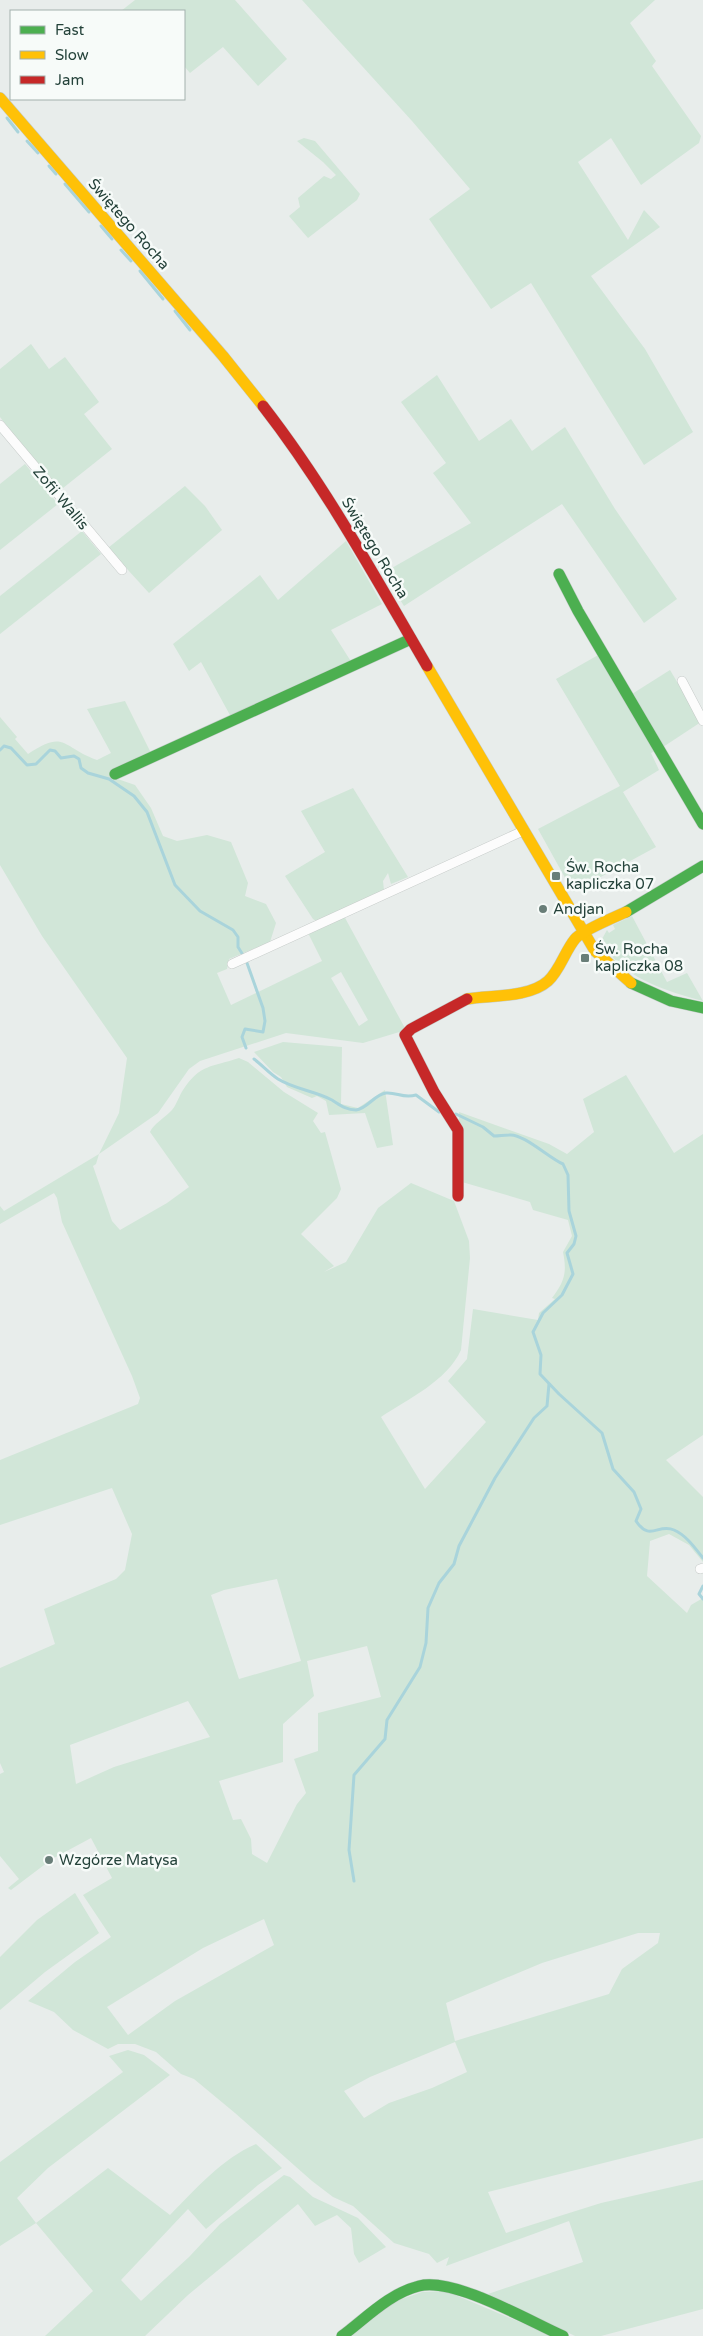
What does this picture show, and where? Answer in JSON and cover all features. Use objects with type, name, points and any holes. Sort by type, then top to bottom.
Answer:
[{"type":"street","name":"Świętego Rocha","points":[[0,98],[217,349],[260,402],[339,516],[583,934],[606,964],[631,985],[668,1002],[703,1008]]},
{"type":"street","name":"Zofii Wallis","points":[[0,425],[122,570]]},
{"type":"street","points":[[559,574],[703,824]]},
{"type":"street","points":[[115,774],[411,640]]},
{"type":"street","points":[[682,682],[703,720]]},
{"type":"street","points":[[232,964],[523,831]]},
{"type":"street","points":[[458,1196],[458,1130],[434,1092],[405,1034],[466,999],[483,996],[514,995],[548,981],[576,937],[622,914],[703,866]]},
{"type":"street","points":[[342,2336],[393,2297],[419,2286],[436,2284],[462,2290],[563,2336]]},
{"type":"green space","points":[[135,0],[235,0],[287,59],[258,86],[223,47],[190,73],[185,67],[185,10],[122,10]]},
{"type":"green space","points":[[302,0],[655,0],[630,23],[656,61],[652,66],[701,136],[699,143],[641,185],[611,138],[578,162],[628,240],[644,210],[660,227],[591,276],[645,349],[693,432],[644,465],[531,283],[491,309],[429,219],[470,189],[412,121]]},
{"type":"green space","points":[[304,138],[315,141],[360,194],[357,200],[308,238],[289,216],[300,207],[298,198],[324,176],[331,179],[336,175],[297,141]]},
{"type":"green space","points":[[31,344],[49,369],[65,357],[99,402],[84,414],[112,449],[58,492],[0,417],[0,369]]},
{"type":"green space","points":[[437,375],[479,441],[511,419],[532,451],[565,427],[615,509],[677,599],[644,623],[562,504],[404,606],[383,573],[471,523],[433,473],[446,463],[401,402]]},
{"type":"green space","points":[[25,464],[58,504],[0,550],[0,484]]},
{"type":"green space","points":[[185,486],[205,506],[222,530],[149,593],[108,548]]},
{"type":"green space","points":[[82,531],[101,554],[0,634],[0,596]]},
{"type":"green space","points":[[346,541],[382,604],[331,630],[352,663],[231,717],[201,662],[189,671],[173,644],[260,575],[278,600]]},
{"type":"green space","points":[[600,654],[655,751],[651,753],[659,770],[623,792],[656,847],[573,892],[538,829],[620,786],[556,679]]},
{"type":"green space","points":[[670,670],[701,722],[663,747],[632,694]]},
{"type":"green space","points":[[125,701],[151,753],[109,776],[135,785],[151,808],[163,836],[177,841],[207,835],[231,842],[248,883],[245,896],[266,904],[276,923],[270,942],[229,959],[227,969],[217,973],[231,1005],[322,961],[308,933],[344,916],[406,1030],[363,1043],[286,1033],[200,1061],[189,1069],[158,1113],[99,1154],[119,1113],[127,1058],[42,936],[0,865],[0,717],[28,754],[57,741],[97,760],[111,753],[87,709]],"holes":[[[341,972],[368,1020],[359,1026],[331,978]]]},
{"type":"green space","points":[[353,788],[408,877],[391,884],[388,873],[383,881],[384,890],[318,922],[313,919],[285,876],[325,852],[301,811]]},
{"type":"green space","points":[[632,916],[667,982],[687,973],[703,1001],[660,987],[631,973],[618,963],[602,939],[607,930],[609,933],[615,929],[613,925]]},
{"type":"green space","points":[[283,1042],[342,1047],[341,1104],[358,1108],[385,1090],[393,1145],[377,1148],[365,1113],[329,1115],[326,1101],[317,1096],[312,1098],[287,1087],[281,1077],[273,1072],[254,1052]]},
{"type":"green space","points":[[239,1058],[248,1062],[284,1092],[318,1113],[313,1121],[321,1133],[325,1132],[341,1189],[337,1198],[301,1234],[334,1266],[324,1272],[346,1262],[378,1208],[411,1183],[454,1201],[469,1241],[470,1258],[461,1350],[455,1361],[437,1380],[381,1417],[425,1489],[486,1422],[448,1381],[467,1359],[473,1309],[538,1320],[539,1313],[555,1299],[552,1298],[560,1286],[565,1271],[563,1252],[572,1236],[568,1220],[533,1210],[530,1202],[462,1182],[457,1120],[459,1119],[459,1112],[549,1144],[567,1154],[594,1132],[583,1099],[626,1075],[674,1153],[703,1134],[703,1435],[666,1460],[703,1497],[703,1562],[689,1545],[669,1534],[650,1541],[647,1576],[687,1613],[691,1605],[703,1598],[703,2138],[488,2192],[506,2233],[601,2203],[703,2180],[703,2309],[601,2336],[575,2336],[488,2294],[583,2262],[569,2221],[446,2266],[449,2257],[437,2263],[429,2254],[394,2243],[353,2206],[333,2197],[312,2181],[194,2079],[181,2074],[156,2052],[135,2044],[118,2044],[108,2049],[73,2030],[54,2012],[28,2001],[75,1962],[111,1937],[83,1895],[112,1878],[91,1838],[52,1859],[11,1890],[8,1888],[19,1879],[0,1856],[0,1774],[4,1772],[0,1763],[0,1668],[55,1644],[44,1609],[116,1579],[125,1570],[132,1534],[112,1488],[0,1525],[0,1460],[138,1404],[140,1398],[132,1376],[62,1222],[57,1198],[54,1193],[0,1224],[0,1206],[4,1211],[99,1154],[96,1164],[93,1166],[112,1221],[120,1230],[167,1203],[189,1187],[150,1132],[172,1110],[182,1092],[195,1075],[214,1065]],"holes":[[[277,1579],[301,1661],[239,1679],[211,1595],[224,1590]],[[367,1646],[381,1697],[318,1713],[318,1751],[294,1759],[306,1793],[297,1804],[267,1863],[252,1854],[251,1839],[241,1819],[233,1820],[219,1781],[283,1762],[283,1724],[314,1696],[307,1661]],[[188,1701],[210,1737],[114,1767],[76,1784],[70,1745]],[[264,1919],[274,1945],[175,2001],[128,2035],[107,2007],[203,1948]],[[638,1933],[660,1933],[658,1943],[622,1969],[609,1994],[455,2041],[446,2003],[542,1963]],[[455,2042],[467,2072],[432,2088],[389,2103],[364,2118],[344,2091],[370,2077]]]},
{"type":"green space","points":[[75,1893],[99,1933],[45,1972],[0,2010],[0,1957],[37,1920]]},
{"type":"green space","points":[[128,2050],[144,2055],[170,2075],[48,2168],[17,2198],[36,2223],[0,2246],[0,2162],[123,2072],[109,2056]]},
{"type":"green space","points":[[256,2144],[282,2168],[258,2185],[206,2229],[188,2209],[121,2280],[141,2301],[189,2257],[220,2224],[284,2175],[290,2177],[313,2197],[358,2218],[386,2247],[359,2263],[354,2254],[351,2228],[337,2215],[315,2226],[298,2204],[188,2295],[145,2336],[45,2336],[93,2291],[36,2223],[108,2168],[170,2215],[220,2166],[243,2150]]},
{"type":"green space","points":[[446,2291],[553,2336],[351,2336],[396,2301],[422,2292]]},
{"type":"waterway","points":[[7,118],[18,132]]},
{"type":"waterway","points":[[27,141],[38,153]]},
{"type":"waterway","points":[[49,166],[56,174]]},
{"type":"waterway","points":[[65,184],[89,212]]},
{"type":"waterway","points":[[101,226],[112,239]]},
{"type":"waterway","points":[[121,250],[131,261]]},
{"type":"waterway","points":[[140,271],[163,299]]},
{"type":"waterway","points":[[175,311],[190,330]]},
{"type":"waterway","points":[[0,750],[4,746],[11,748],[27,765],[36,764],[50,750],[55,751],[61,758],[74,756],[79,759],[81,768],[88,773],[109,779],[134,796],[147,812],[175,885],[200,911],[233,930],[238,937],[238,947],[243,955]]},
{"type":"waterway","points":[[246,1048],[242,1037],[245,1029],[263,1032],[265,1021],[263,1008],[247,963]]},
{"type":"waterway","points":[[254,1059],[275,1077],[284,1082],[325,1097],[349,1109],[360,1109],[378,1096],[390,1093],[407,1096],[416,1095],[439,1112]]},
{"type":"waterway","points":[[456,1114],[483,1127],[494,1136],[515,1135],[563,1164],[568,1175],[569,1211],[576,1236],[574,1244],[567,1253],[573,1274],[562,1295],[543,1313],[533,1332],[541,1355],[540,1374],[602,1433],[613,1469],[634,1492],[641,1509],[636,1521],[641,1527],[650,1531],[668,1528],[674,1530],[686,1538],[703,1558]]},
{"type":"waterway","points":[[354,1881],[349,1850],[354,1775],[385,1739],[387,1720],[420,1667],[426,1643],[428,1608],[439,1583],[454,1564],[459,1546],[495,1478],[534,1418],[547,1406],[549,1384]]},
{"type":"waterway","points":[[703,1586],[699,1594],[703,1599]]},
{"type":"traffic: fast","points":[[559,574],[578,611],[703,824]]},
{"type":"traffic: fast","points":[[115,774],[411,639]]},
{"type":"traffic: fast","points":[[626,912],[703,866]]},
{"type":"traffic: fast","points":[[631,983],[671,1001],[703,1008]]},
{"type":"traffic: fast","points":[[342,2336],[398,2294],[419,2286],[434,2285],[471,2294],[512,2311],[563,2336]]},
{"type":"traffic: slow","points":[[0,98],[223,356],[263,406]]},
{"type":"traffic: slow","points":[[427,666],[595,951],[631,983]]},
{"type":"traffic: slow","points":[[467,999],[509,995],[540,986],[552,977],[571,944],[578,936],[626,912]]},
{"type":"traffic: jam","points":[[263,406],[329,500],[427,666]]},
{"type":"traffic: jam","points":[[458,1196],[458,1130],[434,1092],[405,1035],[411,1029],[467,999]]},
{"type":"place","name":"Św. Rocha kapliczka 07","points":[[556,876]]},
{"type":"place","name":"Andjan","points":[[543,909]]},
{"type":"place","name":"Św. Rocha kapliczka 08","points":[[585,958]]},
{"type":"place","name":"Wzgórze Matysa","points":[[49,1860]]}]
